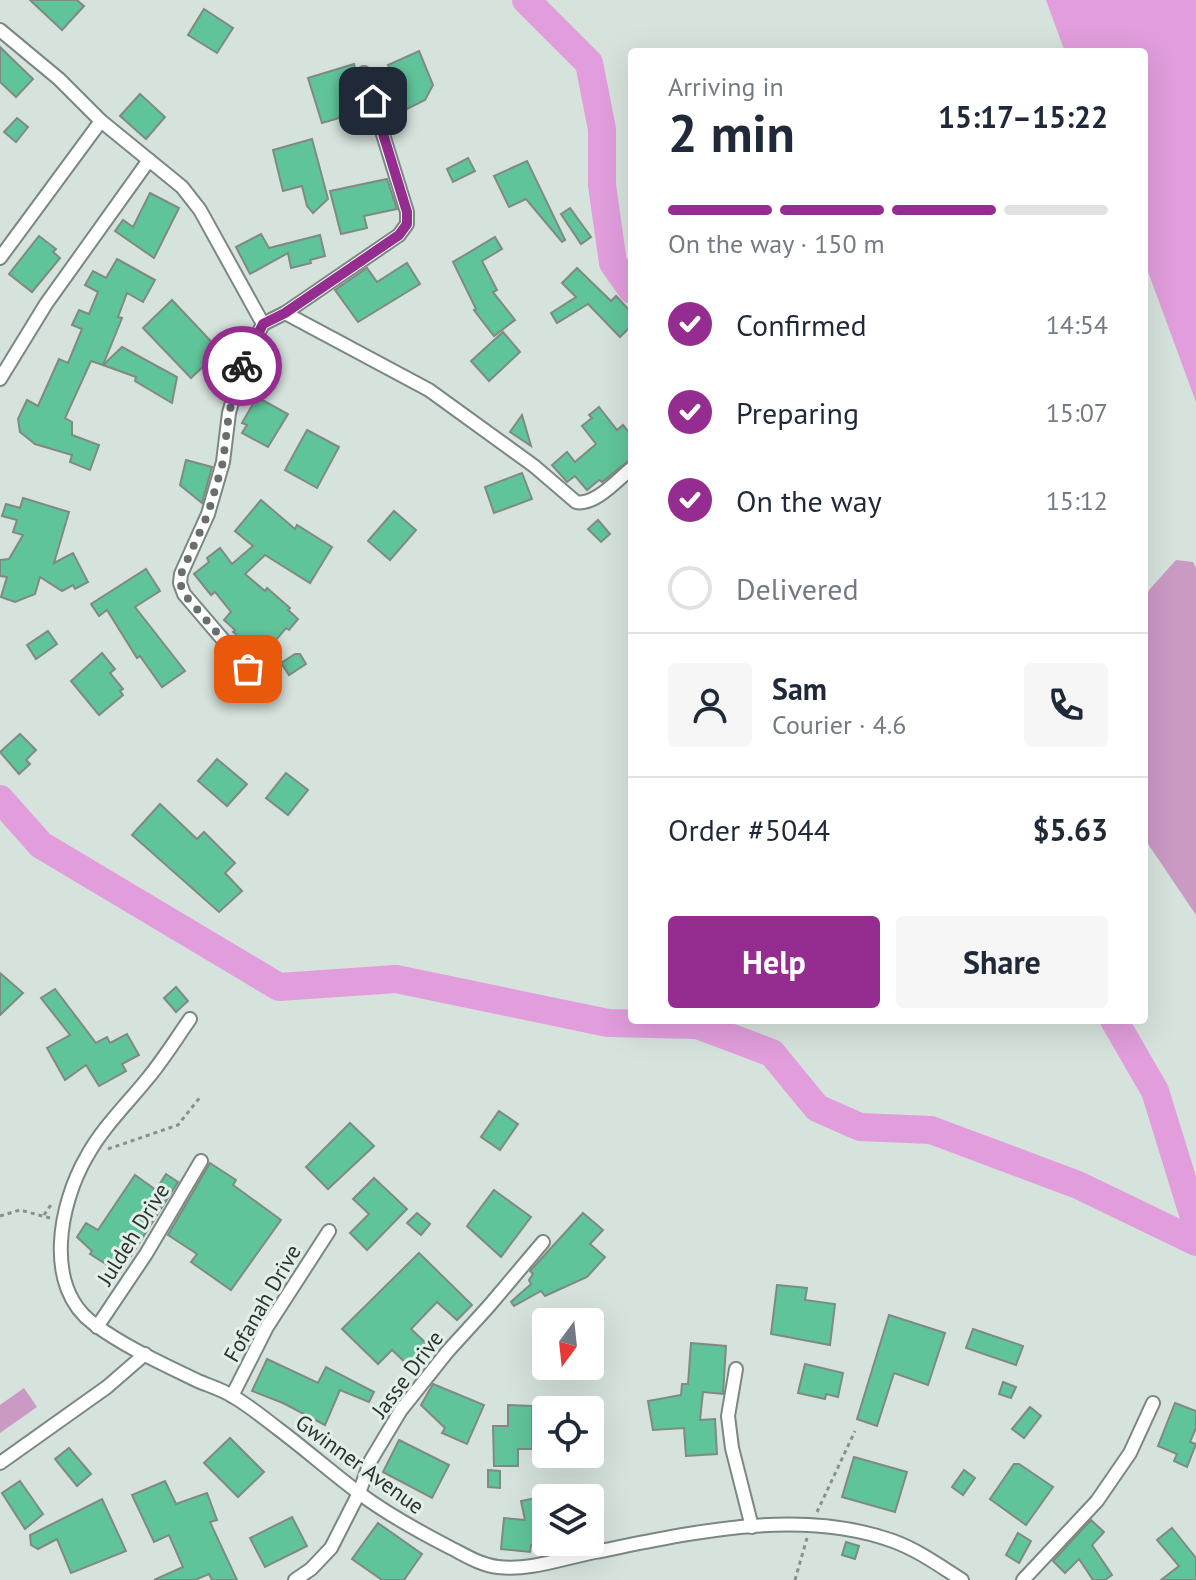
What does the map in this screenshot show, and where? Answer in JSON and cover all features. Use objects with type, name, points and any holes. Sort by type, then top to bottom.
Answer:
[{"type":"street","points":[[2,35],[59,79],[101,121],[182,187],[200,210],[263,324]]},
{"type":"street","points":[[248,669],[184,594],[181,574],[208,514],[223,462],[229,413],[242,366],[263,324],[285,313],[399,235],[407,224],[407,212],[364,73]]},
{"type":"street","points":[[0,258],[101,121]]},
{"type":"street","points":[[0,379],[46,304],[149,160]]},
{"type":"street","points":[[285,313],[429,390],[534,466],[576,502],[584,504],[592,500],[628,471]]},
{"type":"street","points":[[63,1225],[72,1189],[87,1156],[190,1019]]},
{"type":"street","name":"Juldeh Drive","points":[[97,1327],[146,1254],[201,1161]]},
{"type":"street","name":"Gwinner Avenue","points":[[63,1225],[62,1274],[72,1303],[79,1313],[145,1354],[232,1396],[359,1493],[415,1530],[488,1565],[502,1568],[536,1565],[708,1531],[810,1525],[870,1534],[893,1541],[962,1580]]},
{"type":"street","name":"Fofanah Drive","points":[[232,1396],[267,1327],[329,1231]]},
{"type":"street","name":"Jasse Drive","points":[[295,1580],[311,1569],[331,1548],[359,1493],[371,1460],[401,1410],[543,1242]]},
{"type":"street","points":[[0,1463],[107,1387],[145,1354]]},
{"type":"street","points":[[736,1369],[728,1416],[732,1448],[752,1527]]},
{"type":"street","points":[[1023,1580],[1097,1501],[1130,1453],[1153,1403]]},
{"type":"street","points":[[487,1580],[488,1565]]},
{"type":"path","points":[[87,1156],[178,1125],[201,1096]]},
{"type":"path","points":[[44,1215],[61,1191]]},
{"type":"path","points":[[0,1216],[20,1210],[44,1215],[63,1225]]},
{"type":"path","points":[[795,1580],[810,1525],[855,1431]]},
{"type":"shaded area","points":[[1046,0],[1196,0],[1196,402],[1148,272],[1148,48],[1064,48]]},
{"type":"shaded area","points":[[1176,560],[1193,562],[1196,568],[1196,915],[1148,844],[1149,590]]},
{"type":"shaded area","points":[[24,1388],[37,1407],[0,1433],[0,1405]]},
{"type":"building","points":[[30,0],[77,0],[84,6],[62,30]]},
{"type":"building","points":[[204,9],[233,28],[217,53],[188,35]]},
{"type":"building","points":[[0,47],[33,79],[16,97],[0,82]]},
{"type":"building","points":[[419,51],[433,85],[425,100],[407,109],[400,95],[392,97],[388,86],[395,82],[388,65]]},
{"type":"building","points":[[354,64],[366,110],[322,123],[308,78]]},
{"type":"building","points":[[140,94],[165,117],[146,139],[120,116]]},
{"type":"building","points":[[17,118],[28,127],[16,142],[4,132]]},
{"type":"building","points":[[312,139],[328,199],[313,213],[307,206],[302,186],[283,191],[273,150]]},
{"type":"building","points":[[468,158],[475,171],[453,182],[447,169]]},
{"type":"building","points":[[527,161],[565,240],[562,242],[526,199],[509,207],[494,176]]},
{"type":"building","points":[[387,179],[397,209],[364,216],[367,228],[341,234],[330,191]]},
{"type":"building","points":[[150,193],[179,208],[154,258],[115,231],[123,220],[133,227]]},
{"type":"building","points":[[570,208],[591,237],[581,244],[561,214]]},
{"type":"building","points":[[261,234],[269,248],[320,235],[325,256],[291,268],[288,253],[250,274],[236,247]]},
{"type":"building","points":[[39,236],[56,249],[53,252],[60,258],[32,292],[9,274]]},
{"type":"building","points":[[495,237],[502,249],[482,261],[497,290],[493,292],[515,320],[494,336],[474,310],[453,262]]},
{"type":"building","points":[[117,259],[155,280],[143,302],[127,293],[118,317],[122,318],[103,365],[91,361],[65,418],[72,422],[72,435],[99,445],[90,470],[70,462],[72,455],[35,444],[20,432],[18,419],[27,400],[38,406],[59,359],[68,363],[82,329],[72,325],[79,310],[89,314],[98,292],[85,285],[93,271],[106,278]]},
{"type":"building","points":[[407,263],[420,284],[358,322],[335,290],[367,268],[377,282]]},
{"type":"building","points":[[577,268],[611,301],[616,296],[628,309],[628,329],[620,337],[588,304],[557,323],[551,313],[576,297],[562,283]]},
{"type":"building","points":[[172,300],[220,351],[191,378],[143,328]]},
{"type":"building","points":[[503,332],[520,352],[489,381],[471,361]]},
{"type":"building","points":[[122,347],[177,377],[172,403],[135,381],[136,377],[103,365]]},
{"type":"building","points":[[257,397],[288,414],[268,447],[242,433],[247,425],[242,423]]},
{"type":"building","points":[[599,407],[617,430],[623,425],[628,431],[628,461],[587,490],[575,476],[567,482],[552,465],[567,452],[575,462],[596,444],[582,426],[592,418],[589,415]]},
{"type":"building","points":[[522,415],[531,446],[510,432]]},
{"type":"building","points":[[307,430],[339,447],[317,488],[285,470]]},
{"type":"building","points":[[186,460],[212,467],[202,503],[180,485]]},
{"type":"building","points":[[522,473],[532,499],[494,513],[485,487]]},
{"type":"building","points":[[23,498],[69,512],[54,563],[73,553],[88,582],[62,591],[40,577],[35,594],[15,602],[1,597],[7,577],[0,576],[0,560],[9,559],[23,535],[13,532],[17,520],[2,516],[6,504],[20,508]]},
{"type":"building","points":[[261,500],[295,529],[297,525],[332,547],[310,583],[265,555],[245,574],[265,591],[267,588],[298,619],[264,654],[233,632],[235,630],[224,620],[231,612],[215,592],[211,595],[194,574],[220,548],[232,564],[253,546],[235,531]]},
{"type":"building","points":[[394,511],[416,530],[390,560],[368,541]]},
{"type":"building","points":[[598,520],[610,534],[601,542],[588,529]]},
{"type":"building","points":[[146,569],[160,591],[135,607],[185,671],[162,687],[140,656],[137,658],[107,610],[99,616],[91,604]]},
{"type":"building","points":[[48,631],[57,644],[36,659],[27,645]]},
{"type":"building","points":[[102,653],[115,669],[110,673],[123,689],[120,691],[123,695],[99,715],[71,681]]},
{"type":"building","points":[[300,654],[306,664],[289,675],[281,663]]},
{"type":"building","points":[[20,734],[36,750],[26,760],[30,764],[19,774],[0,752]]},
{"type":"building","points":[[217,759],[247,784],[227,806],[198,781]]},
{"type":"building","points":[[286,773],[308,790],[288,815],[266,798]]},
{"type":"building","points":[[160,804],[197,839],[204,832],[235,863],[225,873],[242,891],[219,912],[132,835]]},
{"type":"building","points":[[0,973],[23,993],[0,1015]]},
{"type":"building","points":[[176,987],[188,1001],[176,1012],[164,998]]},
{"type":"building","points":[[55,989],[96,1043],[107,1037],[110,1043],[127,1034],[139,1055],[122,1064],[126,1071],[99,1086],[86,1065],[65,1080],[47,1048],[70,1035],[41,998]]},
{"type":"building","points":[[499,1111],[518,1124],[500,1150],[481,1137]]},
{"type":"building","points":[[350,1123],[374,1146],[328,1189],[306,1167]]},
{"type":"building","points":[[210,1163],[236,1180],[233,1185],[281,1220],[231,1290],[191,1262],[197,1254],[168,1235]]},
{"type":"building","points":[[166,1174],[178,1182],[120,1273],[90,1254],[92,1251],[77,1237],[86,1223],[98,1230],[135,1175],[156,1190]]},
{"type":"building","points":[[374,1178],[407,1209],[367,1250],[350,1233],[369,1214],[353,1199]]},
{"type":"building","points":[[494,1190],[531,1217],[501,1257],[467,1226]]},
{"type":"building","points":[[417,1213],[430,1224],[421,1235],[407,1223]]},
{"type":"building","points":[[583,1213],[603,1230],[590,1244],[605,1257],[587,1277],[545,1296],[541,1291],[514,1306],[511,1302],[531,1284],[529,1280],[533,1274],[530,1271]]},
{"type":"building","points":[[419,1253],[472,1305],[457,1320],[437,1302],[411,1329],[428,1345],[408,1365],[392,1350],[378,1364],[342,1329]]},
{"type":"building","points":[[777,1285],[807,1288],[805,1300],[835,1304],[830,1345],[771,1334]]},
{"type":"building","points":[[889,1315],[945,1333],[928,1385],[894,1373],[877,1426],[857,1419]]},
{"type":"building","points":[[973,1329],[1023,1346],[1016,1365],[966,1348]]},
{"type":"building","points":[[691,1343],[726,1346],[723,1394],[703,1392],[700,1420],[715,1419],[717,1454],[686,1456],[684,1428],[653,1430],[648,1401],[681,1395],[682,1384],[688,1384]]},
{"type":"building","points":[[267,1359],[318,1383],[326,1367],[374,1392],[369,1402],[340,1390],[325,1425],[252,1391]]},
{"type":"building","points":[[805,1364],[843,1373],[838,1397],[826,1394],[825,1399],[798,1393]]},
{"type":"building","points":[[1003,1382],[1016,1387],[1011,1398],[999,1394]]},
{"type":"building","points":[[433,1384],[484,1405],[467,1444],[442,1433],[445,1428],[421,1405]]},
{"type":"building","points":[[1175,1403],[1196,1411],[1196,1428],[1190,1442],[1196,1444],[1187,1467],[1174,1461],[1177,1454],[1158,1446]]},
{"type":"building","points":[[508,1405],[532,1406],[532,1449],[518,1449],[518,1466],[494,1466],[493,1426],[508,1426]]},
{"type":"building","points":[[1030,1407],[1041,1416],[1024,1438],[1012,1429]]},
{"type":"building","points":[[230,1438],[264,1472],[238,1497],[204,1463]]},
{"type":"building","points":[[399,1440],[449,1465],[432,1498],[383,1472]]},
{"type":"building","points":[[69,1448],[91,1474],[77,1486],[55,1459]]},
{"type":"building","points":[[854,1457],[907,1472],[895,1512],[842,1497]]},
{"type":"building","points":[[1014,1464],[1019,1464],[1053,1487],[1026,1525],[990,1499]]},
{"type":"building","points":[[488,1470],[500,1471],[500,1488],[488,1487]]},
{"type":"building","points":[[964,1470],[975,1478],[963,1495],[952,1487]]},
{"type":"building","points":[[20,1481],[43,1514],[25,1529],[2,1493]]},
{"type":"building","points":[[165,1481],[176,1504],[207,1493],[217,1520],[210,1522],[237,1580],[212,1580],[209,1574],[195,1580],[154,1580],[183,1567],[169,1535],[154,1542],[132,1495]]},
{"type":"building","points":[[102,1499],[126,1551],[71,1573],[57,1539],[38,1549],[31,1545],[30,1535]]},
{"type":"building","points":[[532,1499],[530,1552],[501,1549],[504,1518],[525,1520],[521,1501]]},
{"type":"building","points":[[292,1517],[307,1546],[265,1567],[250,1538]]},
{"type":"building","points":[[1091,1520],[1104,1532],[1092,1545],[1112,1575],[1105,1580],[1093,1580],[1079,1559],[1065,1573],[1053,1561]]},
{"type":"building","points":[[378,1523],[422,1554],[404,1580],[382,1580],[352,1559]]},
{"type":"building","points":[[1172,1528],[1196,1558],[1196,1580],[1161,1580],[1179,1566],[1157,1540]]},
{"type":"building","points":[[1018,1533],[1031,1541],[1019,1563],[1006,1555]]},
{"type":"building","points":[[846,1542],[859,1546],[855,1559],[842,1555]]},
{"type":"waterway","points":[[526,0],[589,63],[602,129],[602,185],[613,263],[628,284]]},
{"type":"waterway","points":[[0,799],[41,845],[279,987],[396,979],[608,1023],[628,1023]]},
{"type":"waterway","points":[[652,1024],[697,1025],[772,1053],[817,1108],[860,1127],[931,1130],[1078,1185],[1196,1242]]},
{"type":"waterway","points":[[1116,1024],[1155,1091],[1196,1224]]},
{"type":"way so far","points":[[242,366],[229,413],[223,462],[208,514],[181,574],[180,583],[184,594],[248,669]]},
{"type":"route","points":[[242,366],[263,324],[285,313],[399,235],[407,224],[407,212],[373,101]]}]
